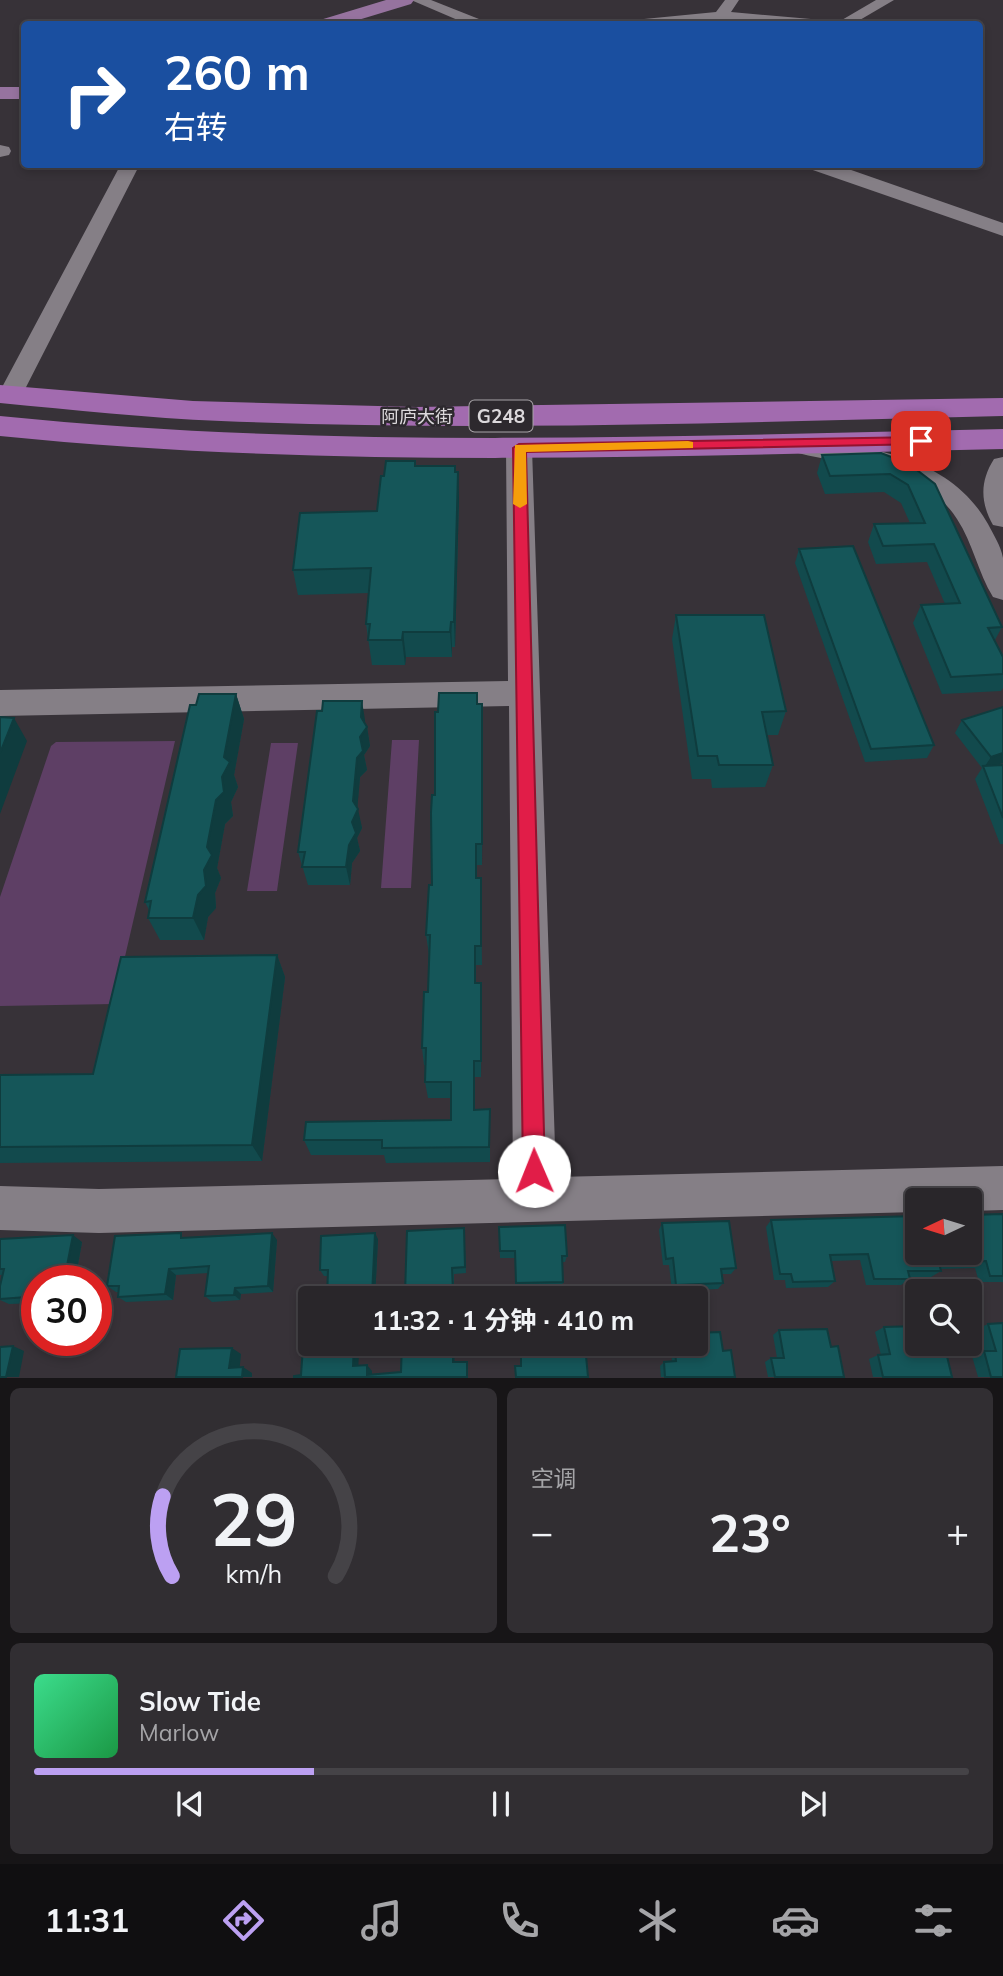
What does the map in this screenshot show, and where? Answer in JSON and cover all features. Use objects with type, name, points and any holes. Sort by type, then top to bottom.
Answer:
[{"type":"highway","name":"阿庐大街","points":[[5,394],[164,409],[313,415],[571,416],[1003,407]]},
{"type":"highway","name":"G248","points":[[0,426],[230,444],[519,448],[1003,439]]},
{"type":"main road","points":[[337,21],[405,0]]},
{"type":"main road","points":[[348,21],[416,0]]},
{"type":"main road","points":[[0,94],[21,95]]},
{"type":"street","points":[[416,0],[470,21]]},
{"type":"street","points":[[721,16],[732,0]]},
{"type":"street","points":[[848,21],[887,0]]},
{"type":"street","points":[[684,21],[721,16],[764,21]]},
{"type":"street","points":[[5,394],[129,168]]},
{"type":"street","points":[[825,168],[1003,230]]},
{"type":"street","points":[[785,443],[887,461],[914,471],[939,485],[967,512],[1003,590]]},
{"type":"street","points":[[519,448],[535,1198]]},
{"type":"street","points":[[1003,465],[995,488],[998,508],[1003,518]]},
{"type":"street","points":[[0,703],[524,693]]},
{"type":"street","points":[[0,1208],[99,1211],[1003,1188]]},
{"type":"shaded area","points":[[392,740],[419,740],[411,888],[381,888]]},
{"type":"shaded area","points":[[175,741],[114,1004],[0,1006],[0,897],[51,746],[56,742]]},
{"type":"shaded area","points":[[271,743],[298,743],[277,891],[247,891]]},
{"type":"building","points":[[881,453],[909,464],[935,484],[1002,627],[988,628],[1003,657],[1003,674],[951,677],[921,605],[960,603],[934,544],[883,546],[874,524],[925,523],[908,485],[890,474],[830,476],[822,455]]},
{"type":"building","points":[[386,461],[415,461],[415,466],[455,466],[455,472],[458,472],[454,622],[451,622],[450,632],[403,632],[402,640],[368,640],[370,624],[366,624],[371,568],[293,570],[300,513],[377,511],[381,476],[384,476]]},
{"type":"building","points":[[853,546],[934,745],[871,749],[799,549]]},
{"type":"building","points":[[676,615],[764,615],[786,711],[762,712],[773,765],[719,765],[717,756],[698,756]]},
{"type":"building","points":[[439,693],[477,693],[477,704],[482,704],[482,844],[476,844],[476,878],[481,878],[481,946],[475,946],[475,983],[481,983],[481,1061],[474,1061],[474,1110],[490,1109],[489,1147],[382,1148],[382,1140],[304,1140],[306,1122],[451,1120],[451,1082],[425,1082],[426,1048],[422,1048],[424,992],[428,992],[430,935],[426,935],[429,885],[432,885],[431,813],[432,795],[435,795],[435,712],[438,712]]},
{"type":"building","points":[[199,694],[236,694],[224,757],[230,762],[222,777],[224,792],[216,800],[207,847],[212,855],[204,870],[206,886],[198,895],[193,918],[148,918],[151,901],[145,902],[190,705],[196,705]]},
{"type":"building","points":[[323,701],[362,701],[361,717],[367,727],[360,737],[363,751],[357,758],[353,801],[358,809],[352,822],[356,833],[349,845],[346,867],[302,867],[305,852],[298,852],[317,711],[322,711]]},
{"type":"building","points":[[1003,707],[1003,753],[991,757],[962,720]]},
{"type":"building","points":[[0,717],[14,718],[0,753]]},
{"type":"building","points":[[1003,765],[1003,818],[983,766]]},
{"type":"building","points":[[277,955],[252,1145],[0,1147],[0,1075],[93,1074],[121,957]]},
{"type":"building","points":[[1003,1214],[1003,1276],[990,1276],[986,1261],[982,1261],[982,1215]]},
{"type":"building","points":[[905,1216],[905,1265],[940,1265],[941,1271],[908,1271],[910,1279],[874,1279],[868,1254],[830,1255],[835,1281],[793,1282],[791,1274],[780,1274],[771,1220]]},
{"type":"building","points":[[729,1221],[736,1268],[721,1269],[723,1283],[676,1285],[673,1258],[666,1259],[662,1223]]},
{"type":"building","points":[[565,1225],[567,1256],[562,1256],[563,1282],[516,1283],[515,1251],[500,1251],[499,1227]]},
{"type":"building","points":[[464,1228],[465,1267],[452,1268],[453,1286],[405,1286],[407,1231]]},
{"type":"building","points":[[181,1233],[181,1238],[272,1233],[268,1286],[235,1288],[234,1295],[205,1296],[209,1266],[169,1269],[165,1294],[118,1297],[119,1286],[112,1286],[110,1265],[115,1236]]},
{"type":"building","points":[[375,1233],[372,1286],[327,1286],[328,1270],[320,1270],[321,1236]]},
{"type":"building","points":[[73,1235],[67,1265],[21,1265],[21,1297],[0,1299],[4,1269],[0,1269],[0,1239]]},
{"type":"building","points":[[1003,1323],[1003,1377],[991,1377],[984,1351],[996,1351],[988,1324]]},
{"type":"building","points":[[905,1326],[905,1356],[947,1356],[952,1377],[883,1377],[878,1355],[890,1354],[884,1327]]},
{"type":"building","points":[[827,1329],[831,1347],[838,1346],[844,1377],[775,1377],[771,1358],[784,1358],[779,1330]]},
{"type":"building","points":[[708,1332],[720,1332],[723,1351],[731,1350],[735,1377],[665,1377],[664,1362],[676,1361],[675,1356],[708,1356]]},
{"type":"building","points":[[13,1346],[6,1377],[0,1377],[0,1347]]},
{"type":"building","points":[[232,1348],[229,1368],[243,1367],[242,1377],[176,1377],[180,1349]]},
{"type":"building","points":[[302,1356],[354,1356],[353,1366],[367,1365],[367,1375],[401,1372],[402,1356],[453,1356],[453,1362],[467,1362],[467,1377],[294,1377],[301,1375]]},
{"type":"building","points":[[521,1356],[586,1356],[588,1377],[516,1377],[515,1366],[521,1366]]},
{"type":"slow traffic","points":[[520,504],[519,448],[688,445]]},
{"type":"route","points":[[534,1171],[519,448],[921,441]]}]
